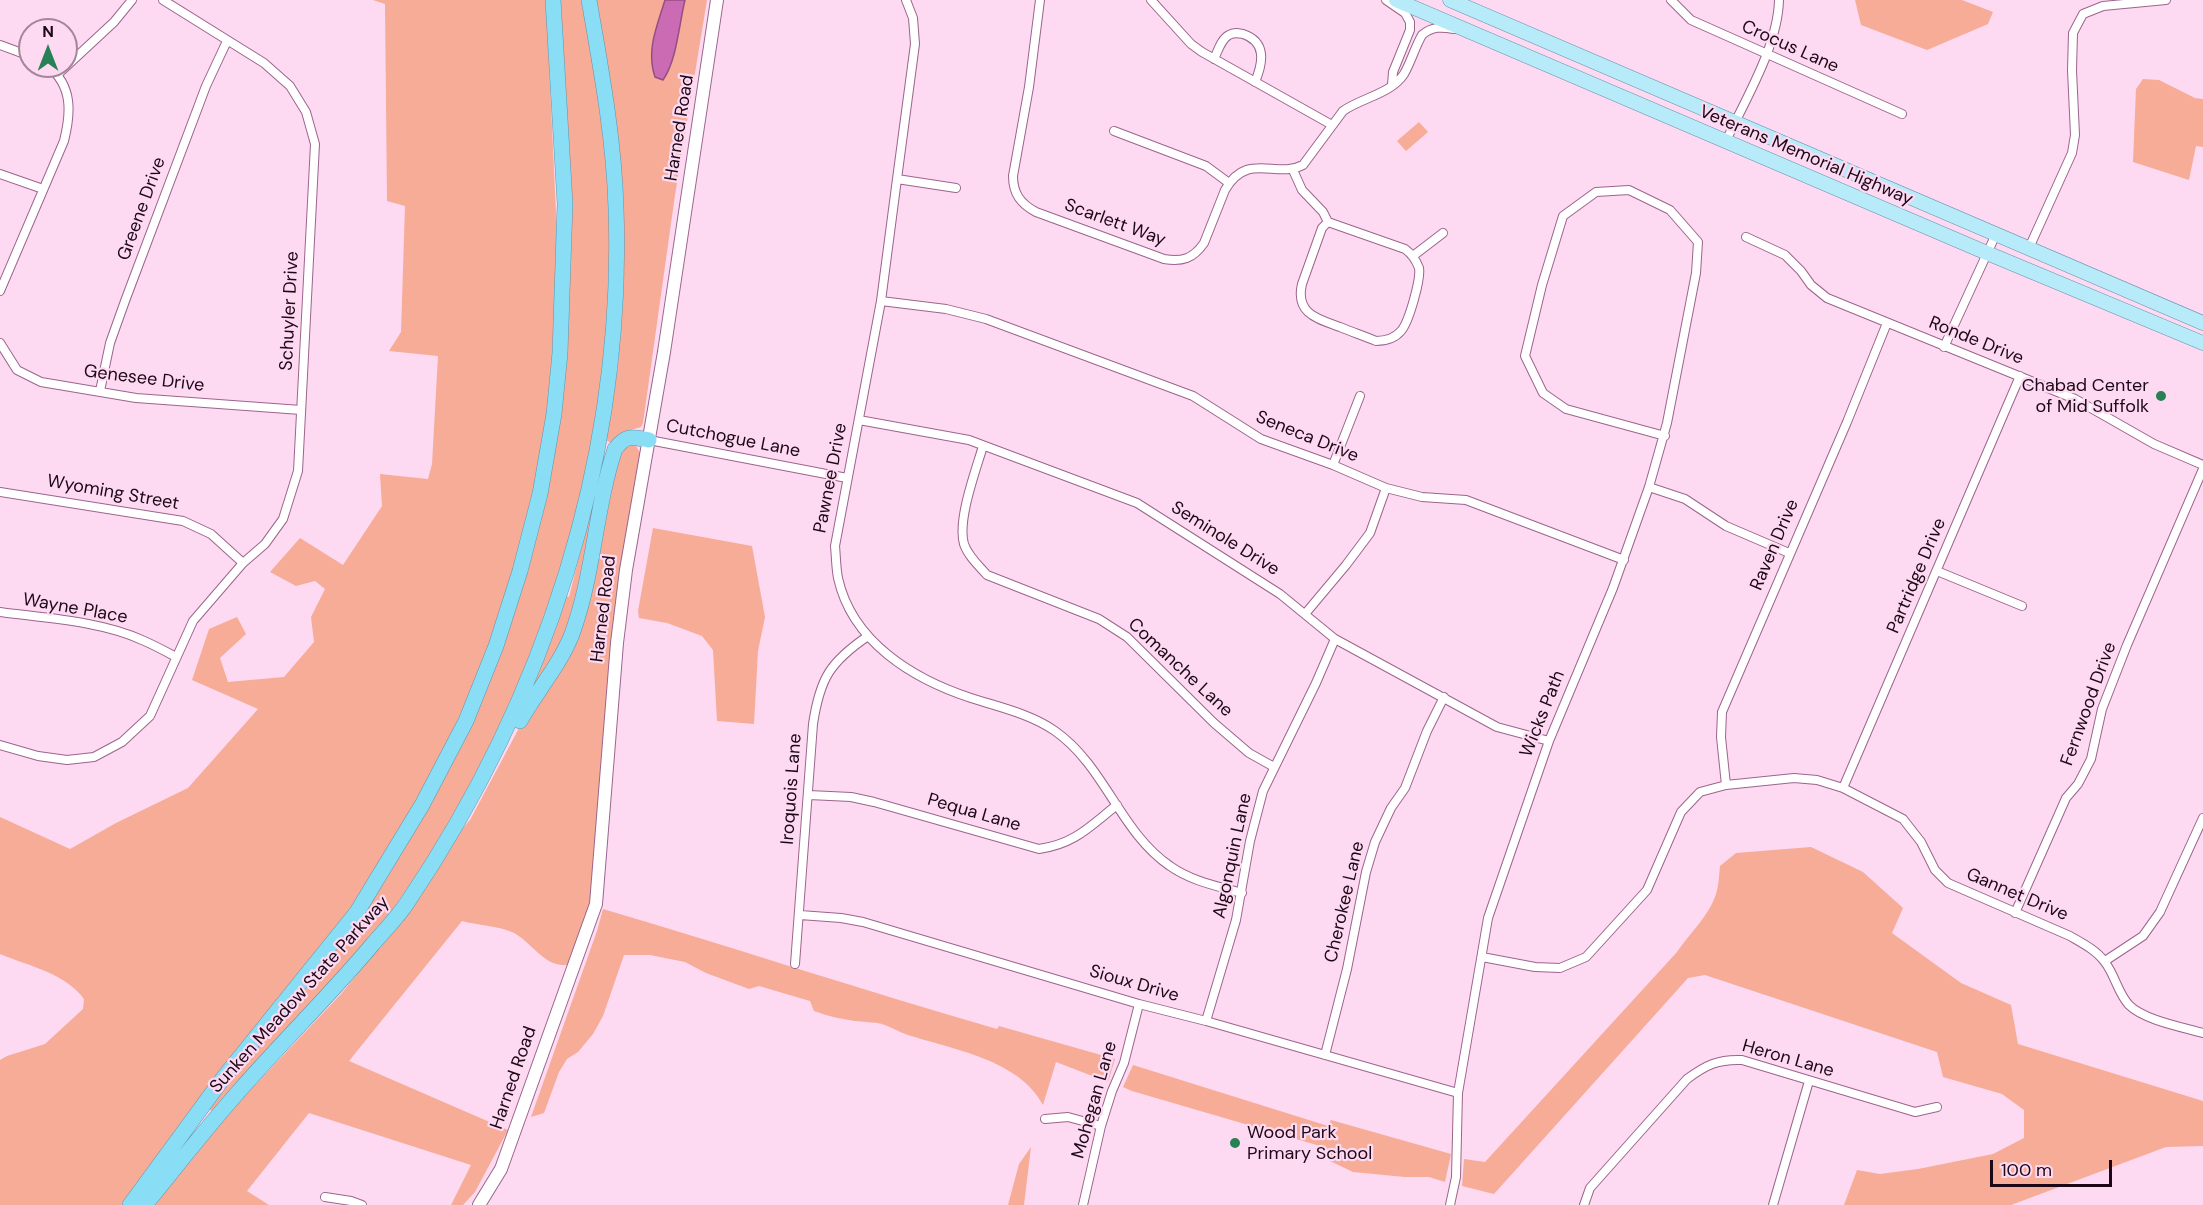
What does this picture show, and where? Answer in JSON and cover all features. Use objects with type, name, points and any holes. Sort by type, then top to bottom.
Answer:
[{"type":"highway","name":"Sunken Meadow State Parkway","points":[[130,1205],[224,1077],[357,912],[422,805],[466,721],[496,646],[520,571],[540,494],[554,414],[560,353],[565,204],[553,0]]},
{"type":"highway","name":"Sunken Meadow State Parkway","points":[[145,1205],[239,1090],[311,1015],[405,905],[477,788],[516,711],[565,582],[594,469],[609,383],[616,293],[616,207],[607,106],[589,0]]},
{"type":"highway","points":[[487,767],[502,753],[572,635],[586,588],[615,449],[622,440],[630,437],[649,440]]},
{"type":"main road","name":"Harned Road","points":[[479,1205],[491,1188],[509,1149],[596,904],[617,643],[626,570],[649,440],[717,0]]},
{"type":"main road","name":"Veterans Memorial Highway","points":[[1396,0],[1987,254],[2203,343]]},
{"type":"main road","name":"Veterans Memorial Highway","points":[[1450,0],[2203,322]]},
{"type":"street","points":[[78,55],[114,22],[132,0]]},
{"type":"street","name":"Schuyler Drive","points":[[0,745],[38,756],[67,760],[94,757],[122,742],[150,716],[193,621],[243,563],[265,544],[282,519],[298,471],[315,144],[306,112],[290,86],[264,63],[163,0]]},
{"type":"street","name":"Pawnee Drive","points":[[906,0],[913,18],[915,44],[881,302],[835,546],[838,578],[849,607],[868,636],[899,664],[949,691],[1027,716],[1055,731],[1078,751],[1099,777],[1150,850],[1171,867],[1196,880],[1242,893]]},
{"type":"street","name":"Scarlett Way","points":[[1040,0],[1029,87],[1013,176],[1015,191],[1027,207],[1164,260],[1184,260],[1199,251],[1204,243],[1229,183]]},
{"type":"street","points":[[1150,0],[1191,44],[1332,124]]},
{"type":"street","points":[[1386,0],[1405,13],[1410,22],[1410,30],[1393,72],[1392,85]]},
{"type":"street","name":"Crocus Lane","points":[[1671,0],[1691,20],[1765,55],[1902,114]]},
{"type":"street","points":[[1726,141],[1765,55],[1774,31],[1779,0]]},
{"type":"street","points":[[2029,248],[2072,153],[2075,135],[2073,33],[2083,14],[2112,4],[2166,0]]},
{"type":"street","points":[[1114,131],[1206,166],[1229,183],[1249,169],[1262,167],[1293,170],[1308,160],[1343,111],[1377,95],[1403,76],[1419,40],[1428,30],[1437,27],[1472,33]]},
{"type":"street","points":[[1214,59],[1224,39],[1230,34],[1235,32],[1251,37],[1257,42],[1262,53],[1262,63],[1255,82]]},
{"type":"street","name":"Greene Drive","points":[[100,391],[110,343],[125,301],[198,105],[227,41]]},
{"type":"street","points":[[0,45],[18,52]]},
{"type":"street","points":[[0,291],[64,141],[70,117],[67,94],[60,78]]},
{"type":"street","points":[[1293,170],[1302,190],[1323,212],[1328,222],[1405,249],[1413,256],[1419,268],[1418,281],[1406,324],[1394,337],[1376,341],[1315,318],[1303,307],[1300,292],[1322,228],[1328,222]]},
{"type":"street","points":[[0,174],[43,189]]},
{"type":"street","points":[[897,179],[956,188]]},
{"type":"street","name":"Wicks Path","points":[[1450,1205],[1456,1177],[1458,1093],[1488,918],[1549,741],[1624,560],[1649,487],[1665,436],[1696,273],[1698,242],[1670,210],[1629,190],[1596,192],[1563,216],[1542,285],[1525,356],[1543,393],[1566,409],[1665,436]]},
{"type":"street","points":[[1413,256],[1443,233]]},
{"type":"street","points":[[1944,347],[1996,234]]},
{"type":"street","name":"Ronde Drive","points":[[1746,237],[1785,255],[1811,285],[1827,298],[2075,399],[2154,444],[2203,467]]},
{"type":"street","name":"Seneca Drive","points":[[881,302],[946,309],[986,318],[1193,396],[1260,439],[1333,465],[1386,488],[1422,497],[1466,500],[1624,560]]},
{"type":"street","name":"Raven Drive","points":[[1726,785],[1721,737],[1722,712],[1789,553],[1848,422],[1887,323]]},
{"type":"street","name":"Genesee Drive","points":[[0,343],[17,370],[41,382],[136,398],[301,410]]},
{"type":"street","name":"Partridge Drive","points":[[1843,788],[2020,376]]},
{"type":"street","points":[[1333,465],[1360,396]]},
{"type":"street","name":"Seminole Drive","points":[[860,420],[947,435],[1137,503],[1244,569],[1335,639],[1497,727],[1549,741]]},
{"type":"street","name":"Cutchogue Lane","points":[[649,440],[847,478]]},
{"type":"street","name":"Comanche Lane","points":[[983,446],[963,519],[964,544],[976,563],[987,575],[1099,619],[1126,638],[1249,753],[1274,766]]},
{"type":"street","name":"Fernwood Drive","points":[[2015,913],[2066,798],[2078,784],[2091,759],[2107,699],[2203,467]]},
{"type":"street","points":[[1649,487],[1685,499],[1726,526],[1789,553]]},
{"type":"street","points":[[1305,614],[1370,533],[1386,488]]},
{"type":"street","name":"Wyoming Street","points":[[0,492],[183,521],[211,534],[243,563]]},
{"type":"street","points":[[1937,570],[2022,606]]},
{"type":"street","name":"Wayne Place","points":[[0,612],[88,625],[122,633],[141,639],[176,657]]},
{"type":"street","name":"Iroquois Lane","points":[[795,964],[817,696],[828,672],[848,650],[868,636]]},
{"type":"street","name":"Algonquin Lane","points":[[1206,1021],[1236,920],[1255,816],[1274,766],[1317,683],[1335,639]]},
{"type":"street","name":"Cherokee Lane","points":[[1325,1055],[1347,969],[1366,872],[1375,842],[1391,808],[1405,788],[1427,731],[1444,697]]},
{"type":"street","name":"Gannet Drive","points":[[1482,957],[1535,967],[1560,968],[1586,957],[1647,890],[1681,812],[1700,792],[1726,785],[1794,778],[1817,780],[1843,788],[1903,819],[1921,842],[1935,870],[1948,883],[2070,936],[2087,946],[2105,961],[2119,992],[2131,1007],[2150,1017],[2203,1033]]},
{"type":"street","name":"Pequa Lane","points":[[809,795],[851,797],[874,802],[1039,849],[1058,846],[1082,834],[1117,805]]},
{"type":"street","points":[[2105,961],[2142,936],[2160,912],[2203,818]]},
{"type":"street","name":"Sioux Drive","points":[[800,915],[863,922],[1139,1004],[1458,1093]]},
{"type":"street","name":"Mohegan Lane","points":[[1083,1205],[1101,1126],[1124,1063],[1139,1004]]},
{"type":"street","name":"Heron Lane","points":[[1584,1205],[1590,1188],[1687,1079],[1703,1067],[1726,1059],[1742,1060],[1915,1112],[1937,1107]]},
{"type":"street","points":[[1773,1205],[1809,1081]]},
{"type":"street","points":[[1045,1119],[1068,1116],[1101,1126]]},
{"type":"street","points":[[325,1197],[362,1205]]},
{"type":"shaded area","points":[[373,0],[546,0],[559,276],[546,428],[525,530],[484,664],[431,777],[404,828],[344,918],[123,1205],[0,1205],[0,1060],[45,1044],[83,1009],[84,999],[57,976],[0,954],[0,817],[70,849],[116,823],[188,788],[258,709],[192,680],[209,629],[237,617],[246,634],[220,658],[228,682],[284,677],[314,642],[311,617],[325,589],[315,581],[296,586],[270,572],[300,538],[343,565],[382,506],[380,474],[428,479],[432,464],[438,356],[389,351],[401,332],[405,206],[387,201],[385,4]]},
{"type":"shaded area","points":[[559,0],[584,0],[607,159],[610,234],[609,313],[601,394],[587,476],[568,555],[508,716],[435,848],[384,922],[215,1113],[209,1109],[364,907],[452,760],[556,436]]},
{"type":"shaded area","points":[[595,0],[665,0],[652,47],[655,76],[663,79],[675,52],[685,0],[707,0],[675,195],[643,423],[641,427],[624,432],[611,443],[606,440],[618,367],[621,290]]},
{"type":"shaded area","points":[[665,0],[685,0],[675,52],[663,80],[655,77],[652,48]]},
{"type":"shaded area","points":[[1855,0],[1962,0],[1993,12],[1988,24],[1927,50],[1861,25]]},
{"type":"shaded area","points":[[2143,79],[2159,80],[2195,98],[2203,99],[2203,147],[2196,146],[2189,180],[2133,162],[2136,89]]},
{"type":"shaded area","points":[[1419,122],[1428,132],[1406,151],[1397,141]]},
{"type":"shaded area","points":[[635,444],[640,453],[622,579],[592,895],[571,964],[562,965],[547,960],[512,932],[462,921],[349,1061],[508,1130],[475,1192],[463,1205],[451,1205],[471,1165],[309,1113],[247,1191],[269,1205],[152,1205],[206,1137],[341,994],[387,938],[456,836],[470,820],[526,715],[570,648],[618,453],[624,445]]},
{"type":"shaded area","points":[[599,478],[602,479],[581,580],[562,643],[531,693],[565,596],[569,597]]},
{"type":"shaded area","points":[[653,528],[752,546],[765,617],[758,651],[754,724],[717,721],[713,650],[702,636],[667,623],[639,618],[638,611]]},
{"type":"shaded area","points":[[1811,847],[1863,872],[1903,908],[1892,933],[1961,983],[2011,1005],[2018,1044],[2203,1101],[2203,1146],[2166,1147],[2011,1205],[1844,1205],[1857,1170],[1880,1174],[1993,1154],[2024,1138],[2024,1110],[2002,1094],[1943,1077],[1937,1052],[1705,975],[1688,978],[1494,1194],[1462,1186],[1464,1159],[1485,1162],[1677,952],[1713,902],[1718,887],[1720,866],[1736,853]]},
{"type":"shaded area","points":[[603,909],[948,1015],[997,1029],[999,1026],[1115,1059],[1108,1082],[1056,1062],[1043,1105],[1018,1077],[1002,1067],[964,1051],[908,1035],[882,1024],[819,1013],[814,1011],[810,1001],[759,986],[749,989],[706,973],[685,962],[650,955],[624,955],[603,1016],[593,1034],[578,1052],[567,1059],[559,1072],[544,1113],[531,1117]]},
{"type":"shaded area","points":[[1133,1065],[1328,1126],[1331,1120],[1451,1154],[1445,1182],[1429,1177],[1353,1172],[1330,1161],[1327,1148],[1132,1091],[1123,1087]]},
{"type":"shaded area","points":[[1031,1147],[1024,1205],[1008,1205],[1019,1164]]},
{"type":"place","name":"Chabad Center of Mid Suffolk","points":[[2161,396]]},
{"type":"place","name":"Wood Park Primary School","points":[[1235,1143]]}]
